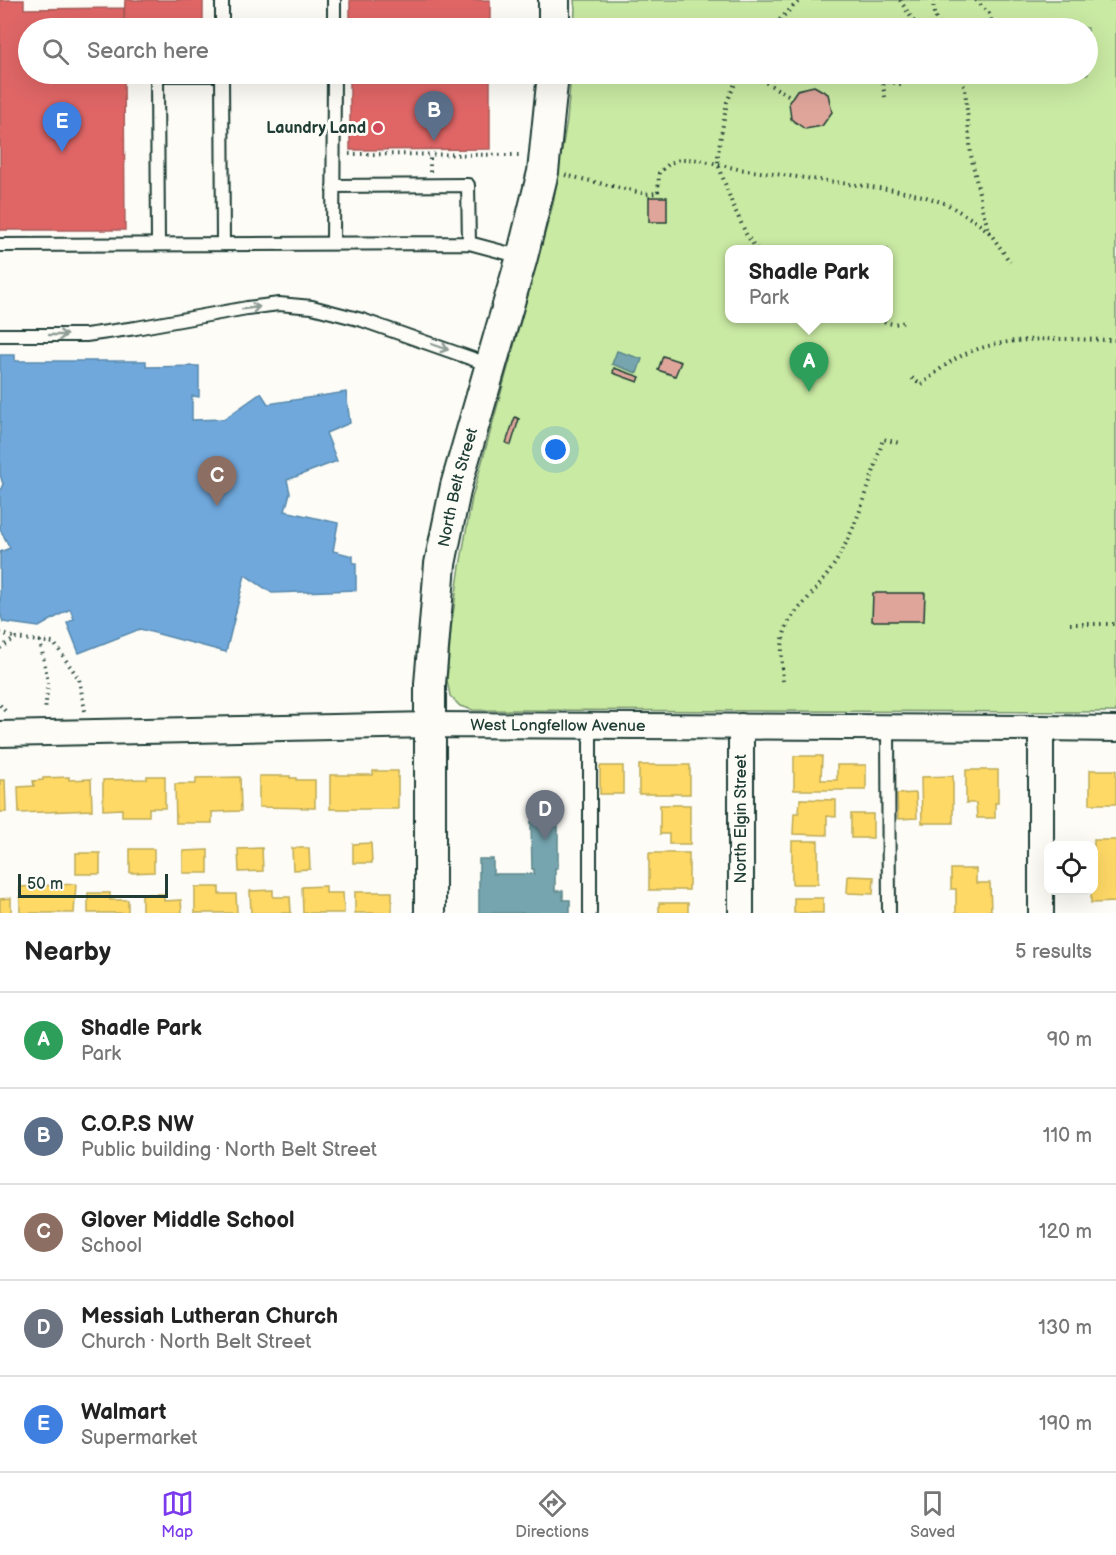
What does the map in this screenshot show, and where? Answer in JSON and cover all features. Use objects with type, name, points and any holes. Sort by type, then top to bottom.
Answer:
[{"type":"street","points":[[554,18],[555,0]]},
{"type":"street","name":"North Belt Street","points":[[430,913],[430,684],[440,564],[456,486],[522,257],[543,172],[552,84]]},
{"type":"street","name":"West Longfellow Avenue","points":[[3,724],[1116,729]]},
{"type":"street","name":"North Elgin Street","points":[[741,726],[741,913]]},
{"type":"street","points":[[1041,728],[1041,913]]},
{"type":"lane","points":[[222,0],[222,18]]},
{"type":"lane","points":[[334,0],[334,18]]},
{"type":"lane","points":[[157,84],[158,244]]},
{"type":"lane","points":[[222,84],[223,244]]},
{"type":"lane","points":[[333,243],[334,84]]},
{"type":"lane","points":[[333,186],[468,185],[469,243]]},
{"type":"lane","points":[[0,245],[469,243],[522,257]]},
{"type":"lane","points":[[0,335],[86,335],[279,304],[312,307],[362,320],[490,364]]},
{"type":"lane","points":[[590,726],[590,913]]},
{"type":"lane","points":[[888,728],[889,913]]},
{"type":"path","points":[[781,18],[800,0]]},
{"type":"path","points":[[900,0],[912,18]]},
{"type":"path","points":[[934,0],[932,8],[934,18]]},
{"type":"path","points":[[976,0],[990,18]]},
{"type":"path","points":[[735,84],[727,102],[718,164],[732,203],[747,236],[754,245]]},
{"type":"path","points":[[768,84],[792,97]]},
{"type":"path","points":[[884,84],[885,97]]},
{"type":"path","points":[[963,84],[971,155],[983,212],[990,232],[1010,262]]},
{"type":"path","points":[[349,154],[522,155]]},
{"type":"path","points":[[562,175],[646,194],[658,193],[659,173],[670,163],[683,159],[700,160],[738,169],[923,196],[947,204],[990,232]]},
{"type":"path","points":[[887,323],[897,324],[907,321]]},
{"type":"path","points":[[912,378],[921,385],[959,357],[1000,342],[1116,340]]},
{"type":"path","points":[[783,681],[782,647],[785,630],[793,614],[836,562],[853,528],[883,439],[899,443]]},
{"type":"path","points":[[1070,624],[1116,624]]},
{"type":"path","points":[[0,633],[54,644],[79,679],[85,712]]},
{"type":"path","points":[[0,648],[16,638]]},
{"type":"path","points":[[40,641],[48,682],[45,713]]},
{"type":"path","points":[[0,705],[3,724]]},
{"type":"green space","points":[[574,0],[1116,0],[1116,712],[473,710],[460,706],[450,696],[447,680],[451,628],[472,498],[553,204],[567,120],[570,84],[1098,84],[1098,18],[575,18]]},
{"type":"building: Homes","points":[[794,756],[822,756],[821,780],[837,780],[837,765],[866,765],[866,790],[794,790]]},
{"type":"building: Homes","points":[[639,765],[690,765],[690,794],[639,794]]},
{"type":"building: Homes","points":[[600,766],[623,766],[623,794],[600,794]]},
{"type":"building: Homes","points":[[966,770],[998,770],[998,803],[995,803],[995,818],[977,818],[976,803],[966,803]]},
{"type":"building: Homes","points":[[1090,770],[1116,770],[1116,804],[1090,804]]},
{"type":"building: Homes","points":[[373,771],[398,771],[398,809],[330,809],[330,775],[373,775]]},
{"type":"building: Homes","points":[[147,776],[165,776],[165,808],[149,808],[149,816],[122,816],[122,809],[103,810],[103,780],[147,779]]},
{"type":"building: Homes","points":[[259,776],[290,776],[296,780],[315,780],[315,808],[259,807]]},
{"type":"building: Homes","points":[[953,776],[953,823],[922,823],[921,777]]},
{"type":"building: Homes","points":[[69,777],[69,780],[91,779],[92,810],[19,813],[18,787],[34,786],[33,781],[43,780],[43,778]]},
{"type":"building: Homes","points":[[240,777],[241,811],[212,812],[212,823],[176,823],[175,784],[196,784],[196,778]]},
{"type":"building: Homes","points":[[0,780],[5,780],[6,812],[0,812]]},
{"type":"building: Homes","points":[[916,793],[917,818],[898,819],[897,794]]},
{"type":"building: Homes","points":[[800,799],[836,800],[836,817],[827,816],[827,835],[793,834],[794,813],[799,813]]},
{"type":"building: Homes","points":[[660,805],[690,805],[690,844],[669,844],[669,834],[660,834]]},
{"type":"building: Homes","points":[[851,814],[873,814],[873,838],[851,838]]},
{"type":"building: Homes","points":[[1116,840],[1116,902],[1091,903],[1091,895],[1098,895],[1098,841],[1094,841]]},
{"type":"building: Homes","points":[[792,841],[818,841],[818,884],[792,884]]},
{"type":"building: Homes","points":[[371,843],[372,863],[353,863],[353,844]]},
{"type":"building: Homes","points":[[262,848],[263,871],[239,872],[238,849]]},
{"type":"building: Homes","points":[[292,848],[309,848],[310,869],[293,870]]},
{"type":"building: Homes","points":[[130,849],[154,849],[154,872],[130,873]]},
{"type":"building: Homes","points":[[208,850],[208,873],[183,873],[183,851]]},
{"type":"building: Homes","points":[[76,853],[100,853],[100,874],[76,874]]},
{"type":"building: Homes","points":[[649,853],[689,853],[689,890],[649,890]]},
{"type":"building: Homes","points":[[951,869],[976,869],[976,883],[990,883],[991,911],[956,913],[956,889],[951,889]]},
{"type":"building: Homes","points":[[848,876],[874,877],[873,894],[847,893]]},
{"type":"building: Homes","points":[[76,884],[74,913],[20,913],[20,887]]},
{"type":"building: Homes","points":[[326,886],[326,893],[343,893],[344,913],[303,913],[302,887]]},
{"type":"building: Homes","points":[[195,887],[219,887],[219,894],[236,894],[237,913],[195,913]]},
{"type":"building: Homes","points":[[273,890],[273,897],[290,897],[291,913],[251,913],[250,891]]},
{"type":"building: Homes","points":[[355,892],[392,892],[392,913],[355,913]]},
{"type":"building: Homes","points":[[88,893],[110,893],[110,900],[128,900],[128,913],[88,913]]},
{"type":"building: Homes","points":[[142,894],[164,894],[164,901],[181,900],[182,913],[142,913]]},
{"type":"building: Homes","points":[[11,898],[11,913],[0,913],[0,899]]},
{"type":"building: Homes","points":[[794,898],[823,898],[823,913],[794,913]]},
{"type":"building: Homes","points":[[659,903],[688,903],[688,913],[659,913]]},
{"type":"building: Shops","points":[[0,0],[24,0],[24,9],[124,8],[124,18],[18,18],[18,84],[124,84],[125,230],[0,230]]},
{"type":"building: Shops","points":[[125,0],[203,0],[203,18],[124,18]]},
{"type":"building: Shops","points":[[350,0],[490,0],[490,18],[350,18]]},
{"type":"building: Shops","points":[[350,84],[490,84],[490,149],[350,150]]},
{"type":"building: Schools","points":[[0,355],[15,355],[15,361],[146,361],[146,367],[199,366],[199,397],[192,396],[192,420],[224,419],[261,393],[268,404],[346,392],[350,423],[326,433],[337,461],[287,480],[290,493],[285,511],[338,523],[333,551],[353,556],[353,563],[356,563],[356,590],[272,593],[245,575],[226,652],[140,629],[79,653],[67,623],[74,619],[70,609],[39,627],[3,622],[0,613],[0,552],[10,548],[0,529],[0,491],[3,484],[0,475]]},
{"type":"building: Public","points":[[617,351],[642,359],[637,373],[612,364]]},
{"type":"building: Public","points":[[548,797],[553,797],[553,821],[558,821],[558,868],[555,868],[555,891],[563,891],[563,900],[570,900],[570,913],[479,913],[479,859],[493,859],[493,874],[534,874],[531,821],[534,821],[534,802],[548,802]]},
{"type":"building: Other","points":[[814,86],[828,94],[832,112],[822,126],[805,129],[791,119],[789,102],[797,90]]},
{"type":"building: Other","points":[[649,197],[667,197],[667,222],[649,222]]},
{"type":"building: Other","points":[[663,356],[681,362],[675,376],[658,370]]},
{"type":"building: Other","points":[[614,368],[640,377],[638,382],[613,373]]},
{"type":"building: Other","points":[[515,417],[519,419],[511,445],[506,443]]},
{"type":"building: Other","points":[[873,593],[925,593],[924,621],[872,621]]},
{"type":"place","name":"Laundry Land","points":[[378,128]]},
{"type":"place","name":"C.O.P.S NW","points":[[434,141]]},
{"type":"place","name":"Walmart","points":[[62,152]]},
{"type":"place","name":"Shadle Park","points":[[809,392]]},
{"type":"place","name":"Glover Middle School","points":[[217,506]]},
{"type":"place","name":"Messiah Lutheran Church","points":[[545,840]]}]
